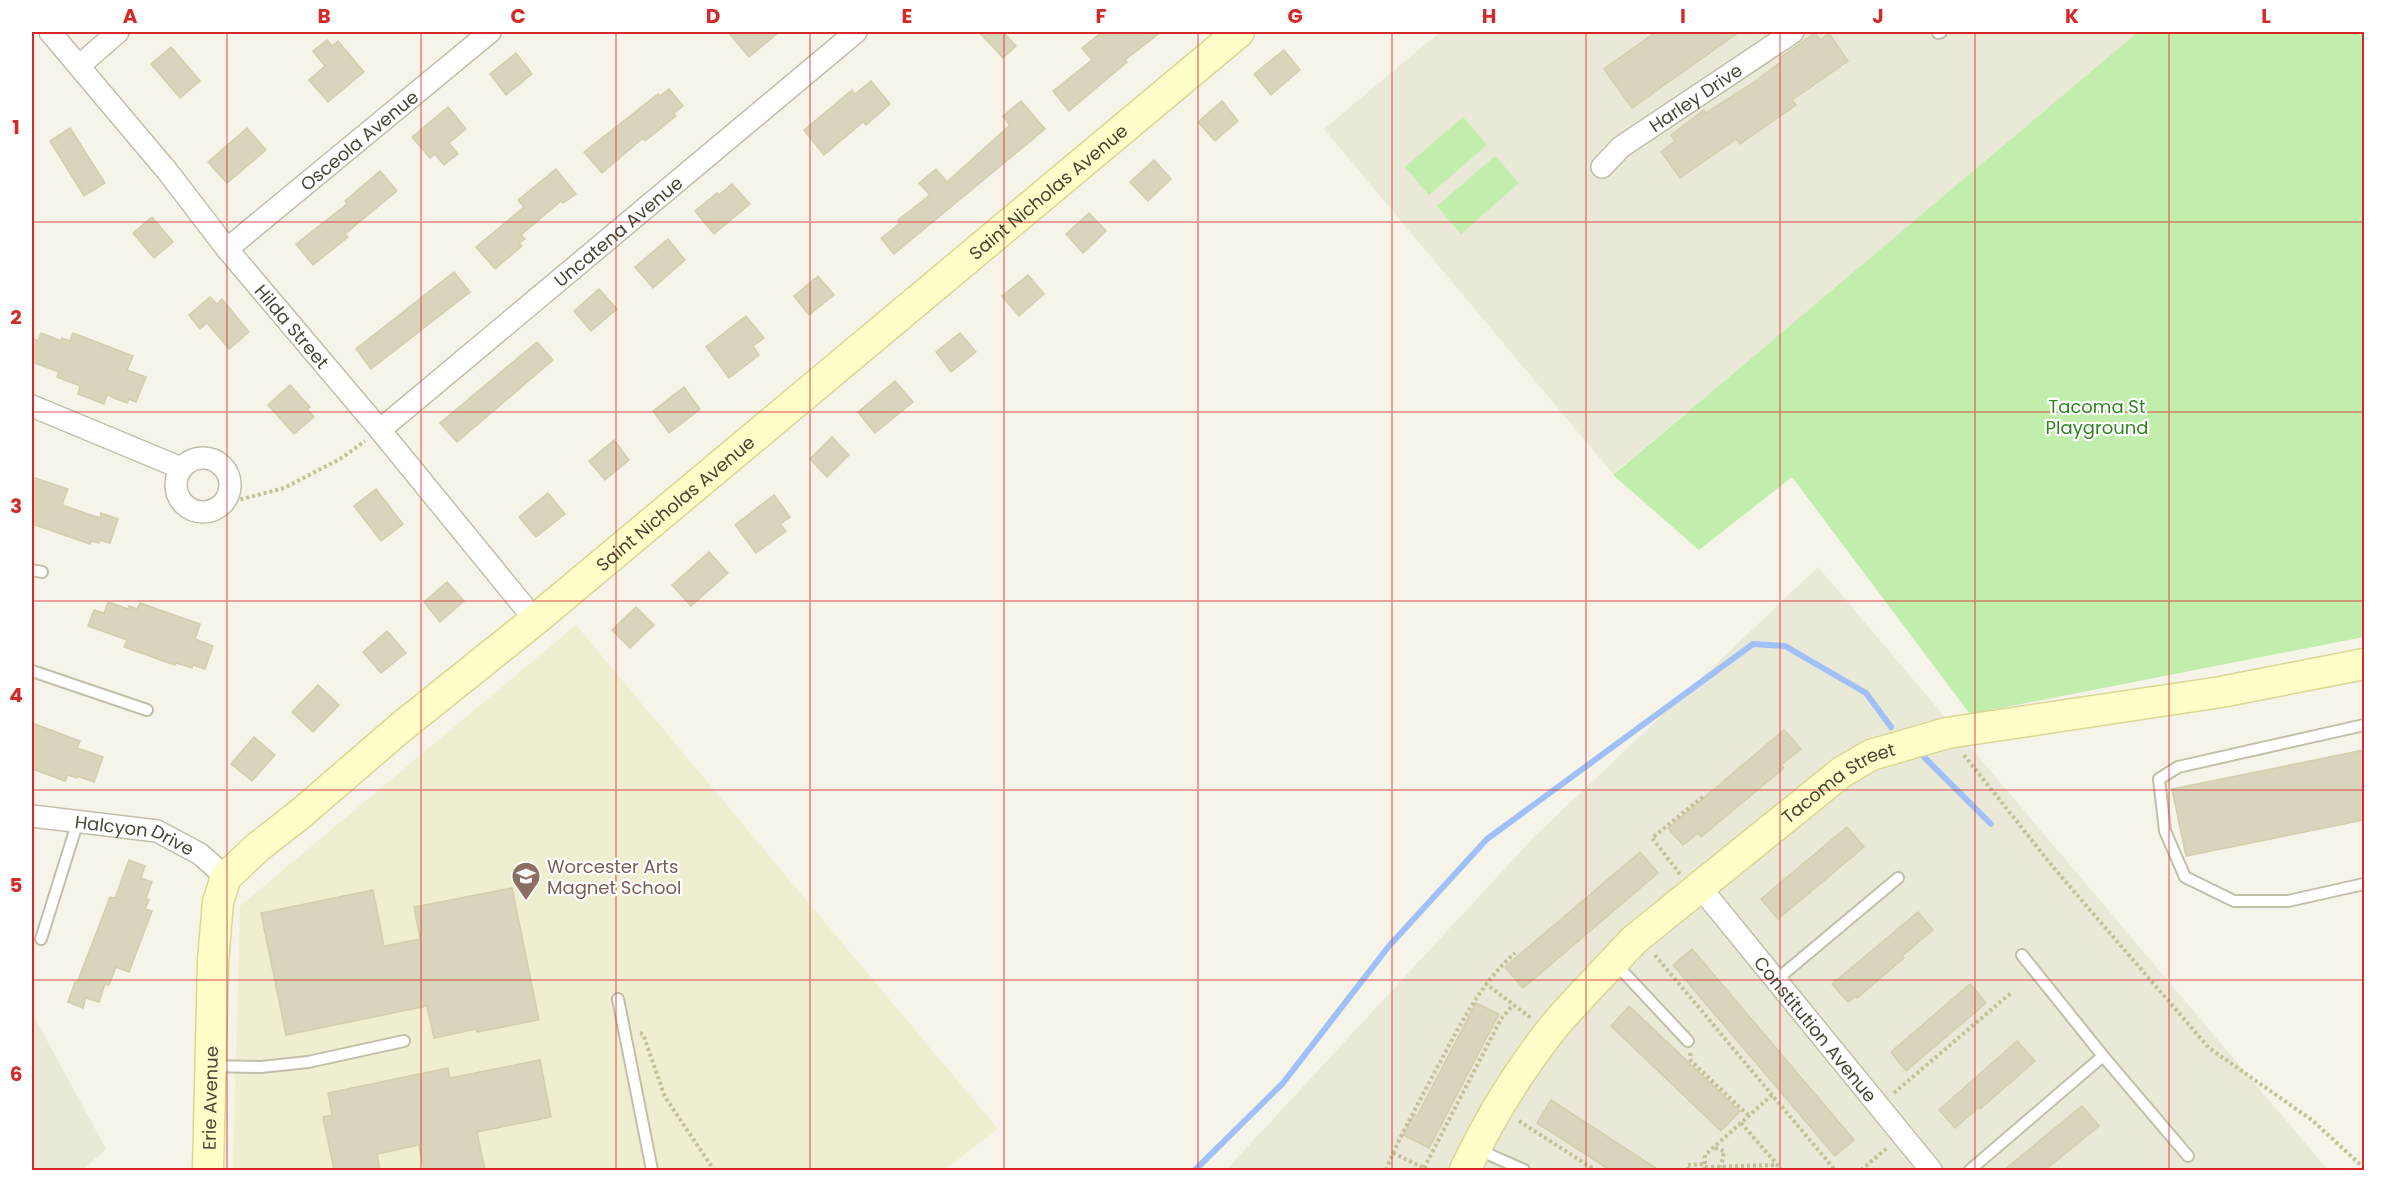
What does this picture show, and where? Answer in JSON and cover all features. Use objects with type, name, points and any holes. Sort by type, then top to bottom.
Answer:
[{"type":"street","name":"Hilda Street","points":[[50,32],[168,172],[227,249],[380,430],[535,620]]},
{"type":"street","points":[[78,66],[118,32]]},
{"type":"street","name":"Osceola Avenue","points":[[227,249],[490,32]]},
{"type":"street","name":"Uncatena Avenue","points":[[380,430],[856,32]]},
{"type":"street","name":"Harley Drive","points":[[1602,167],[1622,147],[1794,32]]},
{"type":"street","name":"Saint Nicholas Avenue","points":[[212,1027],[218,902],[226,878],[258,847],[299,815],[400,728],[535,620],[1228,35]]},
{"type":"street","points":[[32,406],[181,468]]},
{"type":"street","points":[[206,457],[223,466],[231,483],[223,504],[209,512],[199,513],[190,510],[176,493],[175,483],[181,468],[188,461],[206,457]]},
{"type":"street","name":"Tacoma Street","points":[[1470,1160],[1509,1091],[1555,1026],[1634,940],[1692,883],[1856,763],[1893,747],[1947,733],[2221,692],[2364,664]]},
{"type":"street","name":"Halcyon Drive","points":[[32,816],[157,831],[200,854],[226,878]]},
{"type":"street","name":"Constitution Avenue","points":[[1692,883],[1931,1170]]},
{"type":"street","name":"Erie Avenue","points":[[208,1170],[212,1027]]},
{"type":"lane","points":[[32,671],[147,710]]},
{"type":"lane","points":[[2364,725],[2178,767],[2159,779],[2165,831],[2185,877],[2234,901],[2288,901],[2364,884]]},
{"type":"lane","points":[[41,939],[78,822]]},
{"type":"lane","points":[[1775,981],[1898,878]]},
{"type":"lane","points":[[2022,955],[2103,1056],[2188,1156]]},
{"type":"lane","points":[[1613,962],[1688,1041]]},
{"type":"lane","points":[[618,999],[652,1170]]},
{"type":"lane","points":[[211,1066],[261,1067],[308,1062],[404,1041]]},
{"type":"lane","points":[[1970,1170],[2103,1056]]},
{"type":"lane","points":[[1470,1160],[1524,1170]]},
{"type":"path","points":[[223,504],[284,488],[340,459],[380,430]]},
{"type":"path","points":[[1947,733],[2053,867],[2209,1048],[2312,1120],[2364,1168]]},
{"type":"path","points":[[1692,883],[1652,838],[1705,795]]},
{"type":"path","points":[[1386,1170],[1469,1008],[1496,969],[1515,953]]},
{"type":"path","points":[[1654,954],[1836,1170]]},
{"type":"path","points":[[1485,984],[1534,1021]]},
{"type":"path","points":[[1893,1093],[2012,992]]},
{"type":"path","points":[[1393,1153],[1426,1169],[1501,1019],[1513,1005]]},
{"type":"path","points":[[624,1030],[643,1034],[665,1096],[714,1170]]},
{"type":"path","points":[[1688,1041],[1691,1061],[1749,1116]]},
{"type":"path","points":[[1705,1167],[1706,1155],[1772,1095]]},
{"type":"path","points":[[1741,1123],[1782,1170]]},
{"type":"path","points":[[1526,1126],[1595,1170]]},
{"type":"path","points":[[1714,1148],[1724,1151],[1721,1167]]},
{"type":"path","points":[[1862,1170],[1887,1148]]},
{"type":"path","points":[[1688,1170],[1687,1165],[1721,1167],[1777,1165]]},
{"type":"shaded area","points":[[1440,32],[2141,32],[1613,474],[1324,129]]},
{"type":"shaded area","points":[[1818,567],[2328,1170],[1226,1170],[1534,837]]},
{"type":"shaded area","name":"Worcester Arts Magnet School","points":[[576,625],[998,1129],[944,1170],[233,1170],[240,906]]},
{"type":"shaded area","points":[[32,1013],[106,1149],[82,1170],[32,1170]]},
{"type":"green space","name":"Tacoma St Playground","points":[[2138,32],[2364,32],[2364,637],[1970,714],[1792,477],[1699,550],[1613,475]]},
{"type":"green space","points":[[1463,117],[1487,145],[1429,195],[1405,167]]},
{"type":"green space","points":[[1495,156],[1519,183],[1461,234],[1437,206]]},
{"type":"building","points":[[728,32],[779,32],[749,57]]},
{"type":"building","points":[[979,32],[1003,32],[1016,46],[1003,58]]},
{"type":"building","points":[[1102,32],[1161,32],[1125,60],[1127,62],[1069,111],[1053,91],[1092,60],[1082,48]]},
{"type":"building","points":[[1656,32],[1739,32],[1632,108],[1604,69]]},
{"type":"building","points":[[1815,33],[1820,40],[1829,33],[1848,61],[1792,100],[1796,105],[1740,144],[1736,139],[1680,178],[1661,152],[1675,141],[1671,135],[1704,110],[1706,113],[1756,81],[1782,61],[1780,58]]},
{"type":"building","points":[[327,40],[332,46],[338,41],[364,72],[328,102],[309,80],[325,66],[313,51]]},
{"type":"building","points":[[171,47],[200,81],[180,98],[151,64]]},
{"type":"building","points":[[1284,50],[1300,70],[1271,95],[1254,74]]},
{"type":"building","points":[[516,53],[532,74],[506,95],[490,74]]},
{"type":"building","points":[[871,81],[890,104],[866,125],[863,122],[824,155],[804,130],[852,90],[855,94]]},
{"type":"building","points":[[669,89],[683,106],[674,113],[676,116],[645,141],[643,138],[602,173],[584,152],[658,94],[660,96]]},
{"type":"building","points":[[1021,101],[1045,129],[894,254],[881,238],[900,223],[898,220],[930,195],[919,183],[936,169],[947,182],[1010,125],[1003,116]]},
{"type":"building","points":[[1222,101],[1238,121],[1215,141],[1198,122]]},
{"type":"building","points":[[448,107],[466,129],[449,143],[458,154],[444,165],[435,154],[430,158],[412,137]]},
{"type":"building","points":[[70,128],[105,183],[84,196],[50,141]]},
{"type":"building","points":[[247,128],[266,150],[227,183],[208,162]]},
{"type":"building","points":[[1154,160],[1171,179],[1148,201],[1130,182]]},
{"type":"building","points":[[556,169],[576,194],[563,203],[561,201],[521,235],[525,239],[519,243],[522,246],[495,269],[476,247],[524,207],[518,200]]},
{"type":"building","points":[[380,171],[397,191],[345,234],[348,237],[313,265],[296,244],[347,204],[345,201]]},
{"type":"building","points":[[732,184],[750,204],[714,234],[695,211]]},
{"type":"building","points":[[1089,213],[1106,231],[1083,253],[1066,234]]},
{"type":"building","points":[[152,217],[173,242],[154,258],[133,233]]},
{"type":"building","points":[[668,239],[685,260],[653,288],[635,267]]},
{"type":"building","points":[[454,272],[470,292],[371,369],[356,349]]},
{"type":"building","points":[[1028,275],[1044,294],[1019,316],[1002,296]]},
{"type":"building","points":[[818,276],[834,295],[809,315],[794,296]]},
{"type":"building","points":[[599,289],[617,309],[591,331],[574,311]]},
{"type":"building","points":[[210,297],[217,304],[222,299],[249,332],[229,349],[207,323],[200,329],[189,315]]},
{"type":"building","points":[[746,316],[764,338],[753,346],[759,355],[729,378],[706,347]]},
{"type":"building","points":[[41,333],[61,341],[62,338],[70,341],[73,333],[133,356],[127,370],[146,377],[136,402],[129,399],[127,403],[107,395],[104,404],[78,394],[80,386],[57,377],[59,372],[32,362],[32,338],[38,341]]},
{"type":"building","points":[[960,333],[976,352],[951,372],[936,352]]},
{"type":"building","points":[[537,342],[553,360],[457,442],[440,423]]},
{"type":"building","points":[[895,381],[913,402],[875,433],[858,412]]},
{"type":"building","points":[[290,385],[310,407],[307,409],[314,417],[294,434],[268,405]]},
{"type":"building","points":[[684,387],[700,409],[669,433],[653,411]]},
{"type":"building","points":[[832,437],[849,455],[827,477],[810,459]]},
{"type":"building","points":[[614,440],[629,460],[605,480],[589,461]]},
{"type":"building","points":[[32,477],[68,489],[62,505],[100,518],[101,513],[118,519],[110,543],[100,540],[99,543],[91,541],[90,544],[32,524]]},
{"type":"building","points":[[376,489],[403,524],[381,541],[354,506]]},
{"type":"building","points":[[548,493],[565,514],[536,537],[519,517]]},
{"type":"building","points":[[774,495],[790,517],[780,524],[786,531],[756,553],[735,525]]},
{"type":"building","points":[[709,552],[728,573],[691,606],[672,585]]},
{"type":"building","points":[[447,582],[464,601],[440,622],[424,602]]},
{"type":"building","points":[[108,602],[128,609],[129,606],[137,609],[140,603],[200,624],[195,639],[213,646],[205,669],[193,665],[192,668],[176,663],[175,665],[124,647],[127,640],[88,626],[94,610],[104,613]]},
{"type":"building","points":[[636,607],[654,625],[630,648],[612,630]]},
{"type":"building","points":[[387,631],[406,653],[381,673],[363,652]]},
{"type":"building","points":[[318,685],[339,705],[313,732],[292,712]]},
{"type":"building","points":[[32,723],[80,741],[77,748],[103,757],[94,782],[68,775],[65,781],[32,769]]},
{"type":"building","points":[[1784,730],[1801,749],[1781,765],[1784,768],[1701,837],[1698,833],[1683,845],[1668,828]]},
{"type":"building","points":[[254,737],[275,755],[252,781],[231,764]]},
{"type":"building","points":[[2364,750],[2364,820],[2186,856],[2172,789]]},
{"type":"building","points":[[1847,827],[1864,847],[1778,919],[1761,899]]},
{"type":"building","points":[[1640,852],[1658,873],[1523,988],[1505,967]]},
{"type":"building","points":[[129,860],[145,866],[141,878],[152,882],[145,909],[152,911],[129,972],[116,967],[109,985],[105,984],[99,1002],[86,998],[83,1008],[68,1002],[110,897],[115,898]]},
{"type":"building","points":[[512,888],[539,1020],[434,1038],[427,1006],[286,1035],[261,913],[373,890],[384,946],[420,939],[414,907]]},
{"type":"building","points":[[1918,912],[1933,930],[1857,998],[1856,996],[1848,1002],[1832,984]]},
{"type":"building","points":[[1692,949],[1854,1140],[1835,1156],[1673,965]]},
{"type":"building","points":[[1970,984],[1986,1003],[1906,1071],[1891,1052]]},
{"type":"building","points":[[1476,1003],[1499,1014],[1429,1148],[1403,1135],[1414,1114],[1417,1116]]},
{"type":"building","points":[[1629,1006],[1740,1111],[1721,1131],[1611,1026]]},
{"type":"building","points":[[2017,1041],[2035,1061],[1955,1128],[1939,1110]]},
{"type":"building","points":[[540,1060],[551,1117],[477,1132],[485,1170],[424,1170],[419,1145],[377,1154],[380,1170],[334,1170],[323,1117],[332,1115],[328,1093],[448,1068],[450,1078]]},
{"type":"building","points":[[1551,1100],[1659,1170],[1610,1170],[1537,1123]]},
{"type":"building","points":[[2082,1106],[2099,1126],[2045,1170],[2004,1170]]},
{"type":"waterway","points":[[1195,1170],[1283,1083],[1389,946],[1487,839],[1753,644],[1785,646],[1866,693],[1891,727]]},
{"type":"waterway","points":[[1924,757],[1991,824]]},
{"type":"place","name":"Worcester Arts Magnet School","points":[[526,902]]}]
